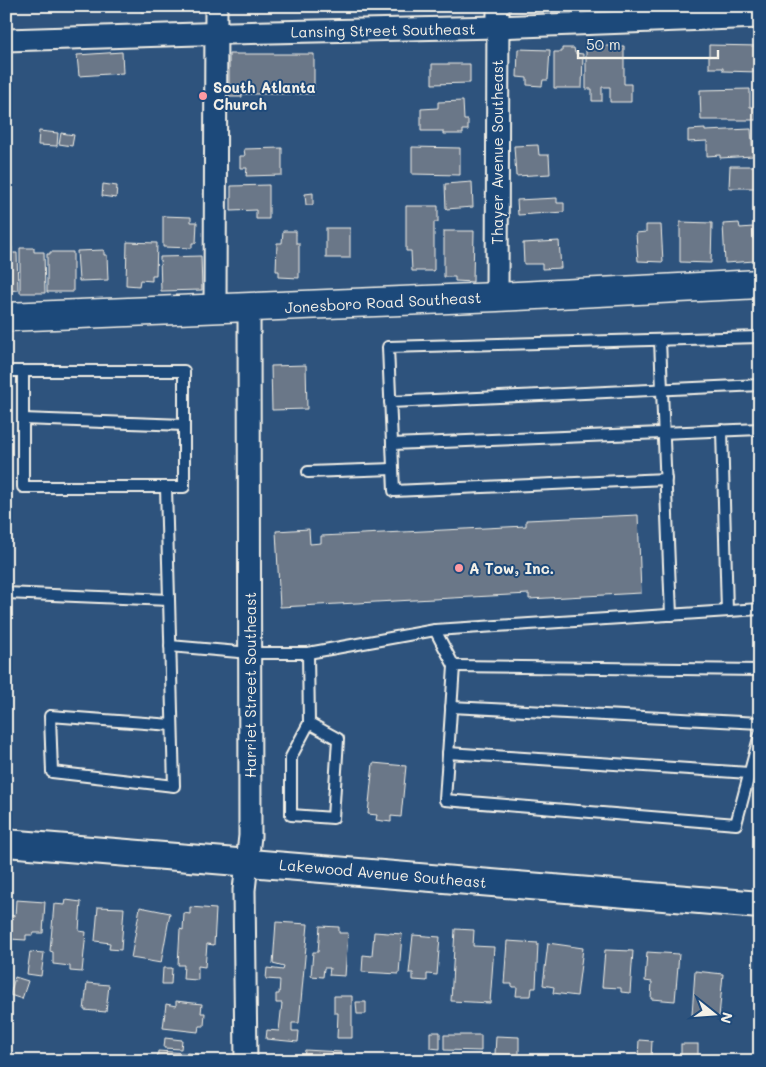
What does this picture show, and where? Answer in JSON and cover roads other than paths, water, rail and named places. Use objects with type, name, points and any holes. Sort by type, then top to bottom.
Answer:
[{"type":"main road","name":"Jonesboro Road Southeast","points":[[6,317],[497,298],[760,284]]},
{"type":"street","points":[[215,310],[216,6]]},
{"type":"street","name":"Thayer Avenue Southeast","points":[[497,298],[498,6]]},
{"type":"street","name":"Lansing Street Southeast","points":[[6,40],[498,27],[760,17]]},
{"type":"street","name":"Harriet Street Southeast","points":[[246,1061],[244,890],[250,836],[250,308]]},
{"type":"street","name":"Lakewood Avenue Southeast","points":[[6,843],[760,905]]},
{"type":"lane","points":[[666,479],[394,491],[388,347],[760,337]]},
{"type":"lane","points":[[660,340],[671,615]]},
{"type":"lane","points":[[6,371],[23,371],[184,371],[184,487],[23,487],[23,371]]},
{"type":"lane","points":[[390,402],[760,385]]},
{"type":"lane","points":[[23,419],[184,425]]},
{"type":"lane","points":[[392,444],[760,429]]},
{"type":"lane","points":[[722,430],[727,611]]},
{"type":"lane","points":[[308,472],[393,469]]},
{"type":"lane","points":[[166,487],[174,786],[52,772],[50,716],[172,725]]},
{"type":"lane","points":[[6,593],[169,600]]},
{"type":"lane","points":[[170,646],[250,653],[308,653],[435,630],[760,609]]},
{"type":"lane","points":[[435,630],[454,666],[445,800],[736,824],[760,734]]},
{"type":"lane","points":[[308,653],[309,723],[291,757],[291,815],[333,818],[338,739],[309,723]]},
{"type":"lane","points":[[454,666],[760,670]]},
{"type":"lane","points":[[451,707],[760,723]]},
{"type":"lane","points":[[448,753],[749,773]]},
{"type":"place","name":"South Atlanta Church","points":[[203,96]]},
{"type":"place","name":"A Tow, Inc.","points":[[459,568]]}]
